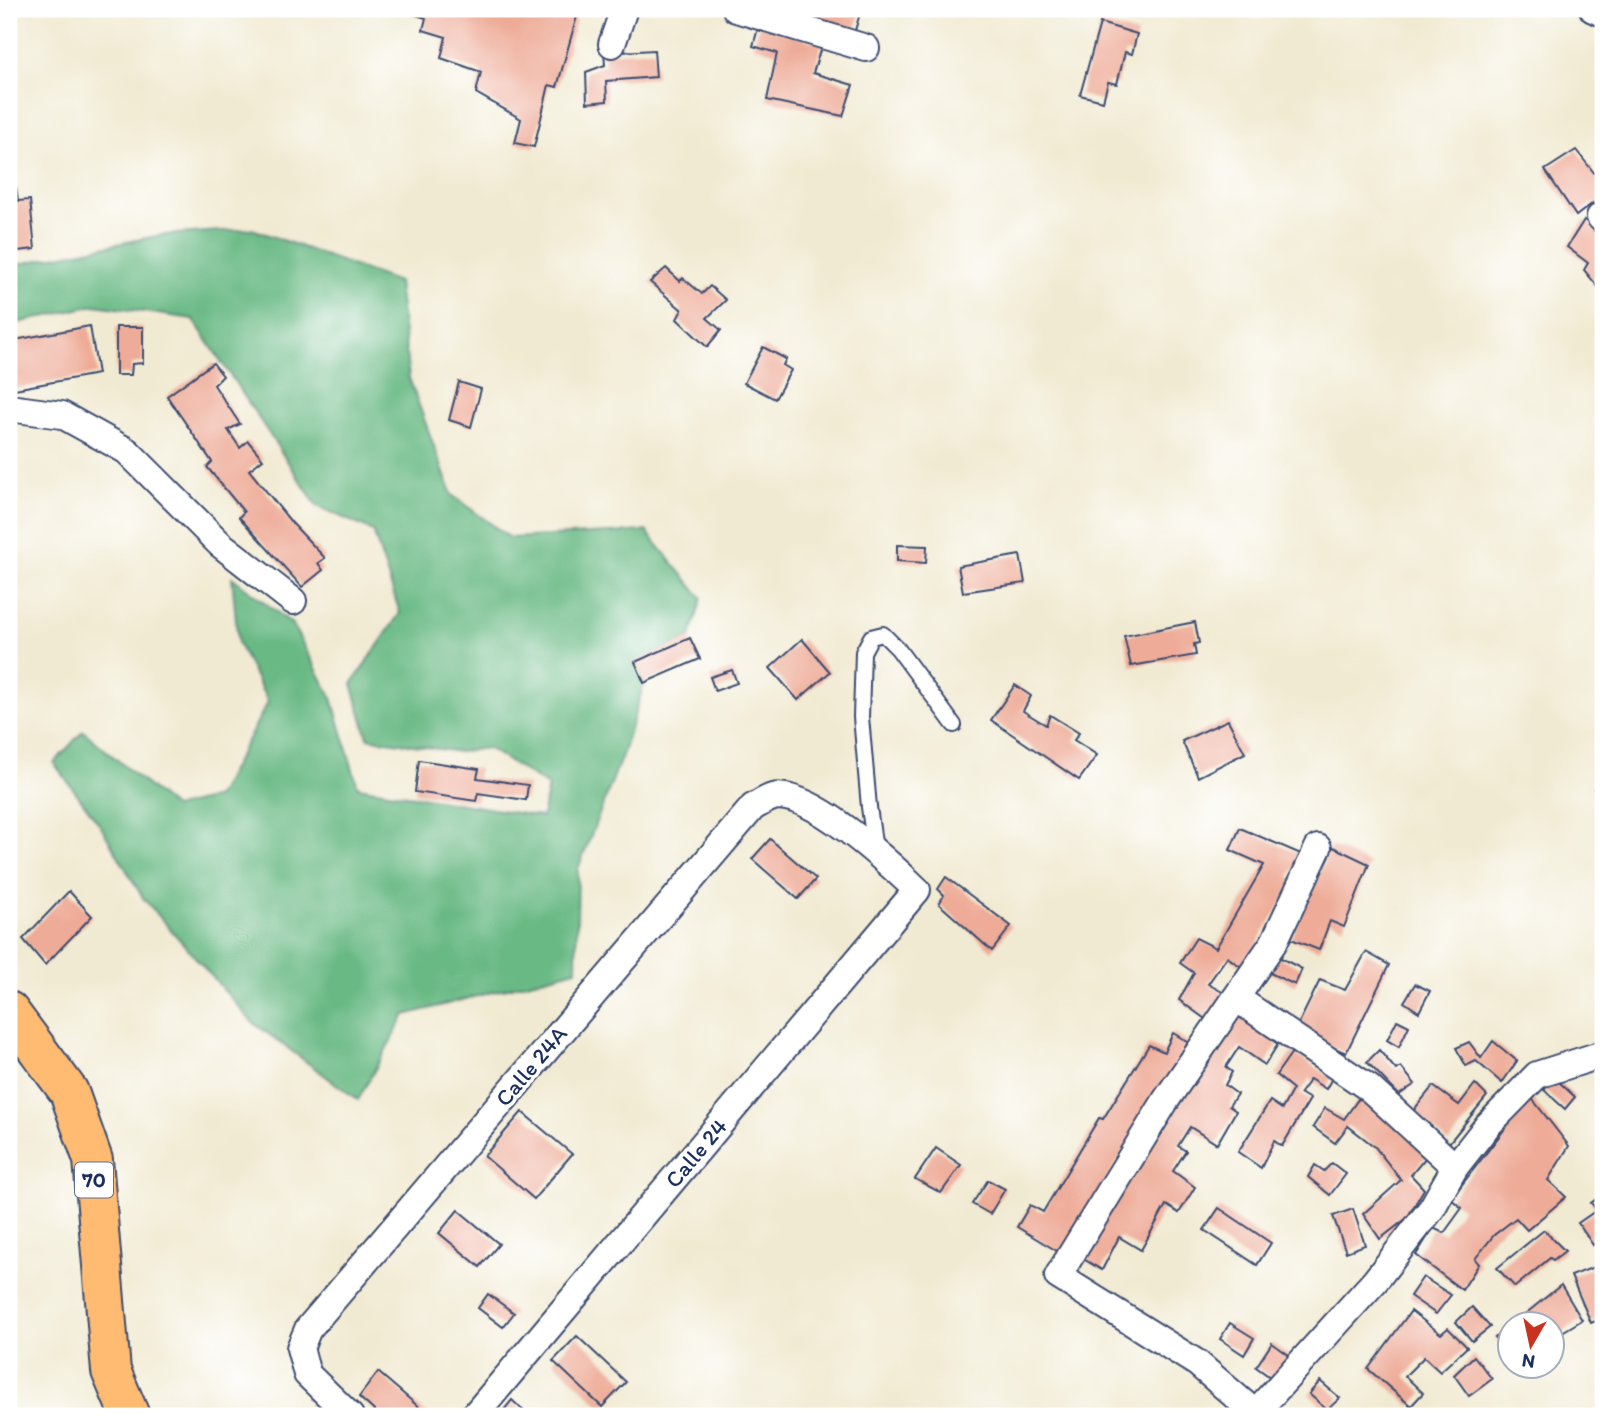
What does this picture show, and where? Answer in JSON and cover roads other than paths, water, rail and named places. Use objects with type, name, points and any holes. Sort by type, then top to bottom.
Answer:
[{"type":"main road","name":"70","points":[[9,1012],[69,1092],[93,1160],[111,1371],[130,1416]]},
{"type":"street","points":[[612,44],[624,9]]},
{"type":"street","points":[[736,9],[866,48]]},
{"type":"street","points":[[1593,9],[1603,13]]},
{"type":"street","points":[[9,408],[62,415],[127,452],[220,544],[293,601]]},
{"type":"street","name":"Calle 24A","points":[[350,1416],[307,1374],[300,1348],[308,1329],[753,807],[775,796],[805,802],[875,850]]},
{"type":"street","points":[[1318,848],[1274,942],[1166,1100],[1058,1276],[1198,1363],[1256,1414],[1375,1281],[1432,1208],[1455,1167],[1488,1125],[1536,1075],[1603,1054]]},
{"type":"street","name":"Calle 24","points":[[474,1416],[917,890],[875,850]]},
{"type":"street","points":[[1236,998],[1369,1088],[1455,1167]]},
{"type":"lane","points":[[875,850],[861,717],[863,652],[871,637],[883,634],[898,649],[954,724]]}]
